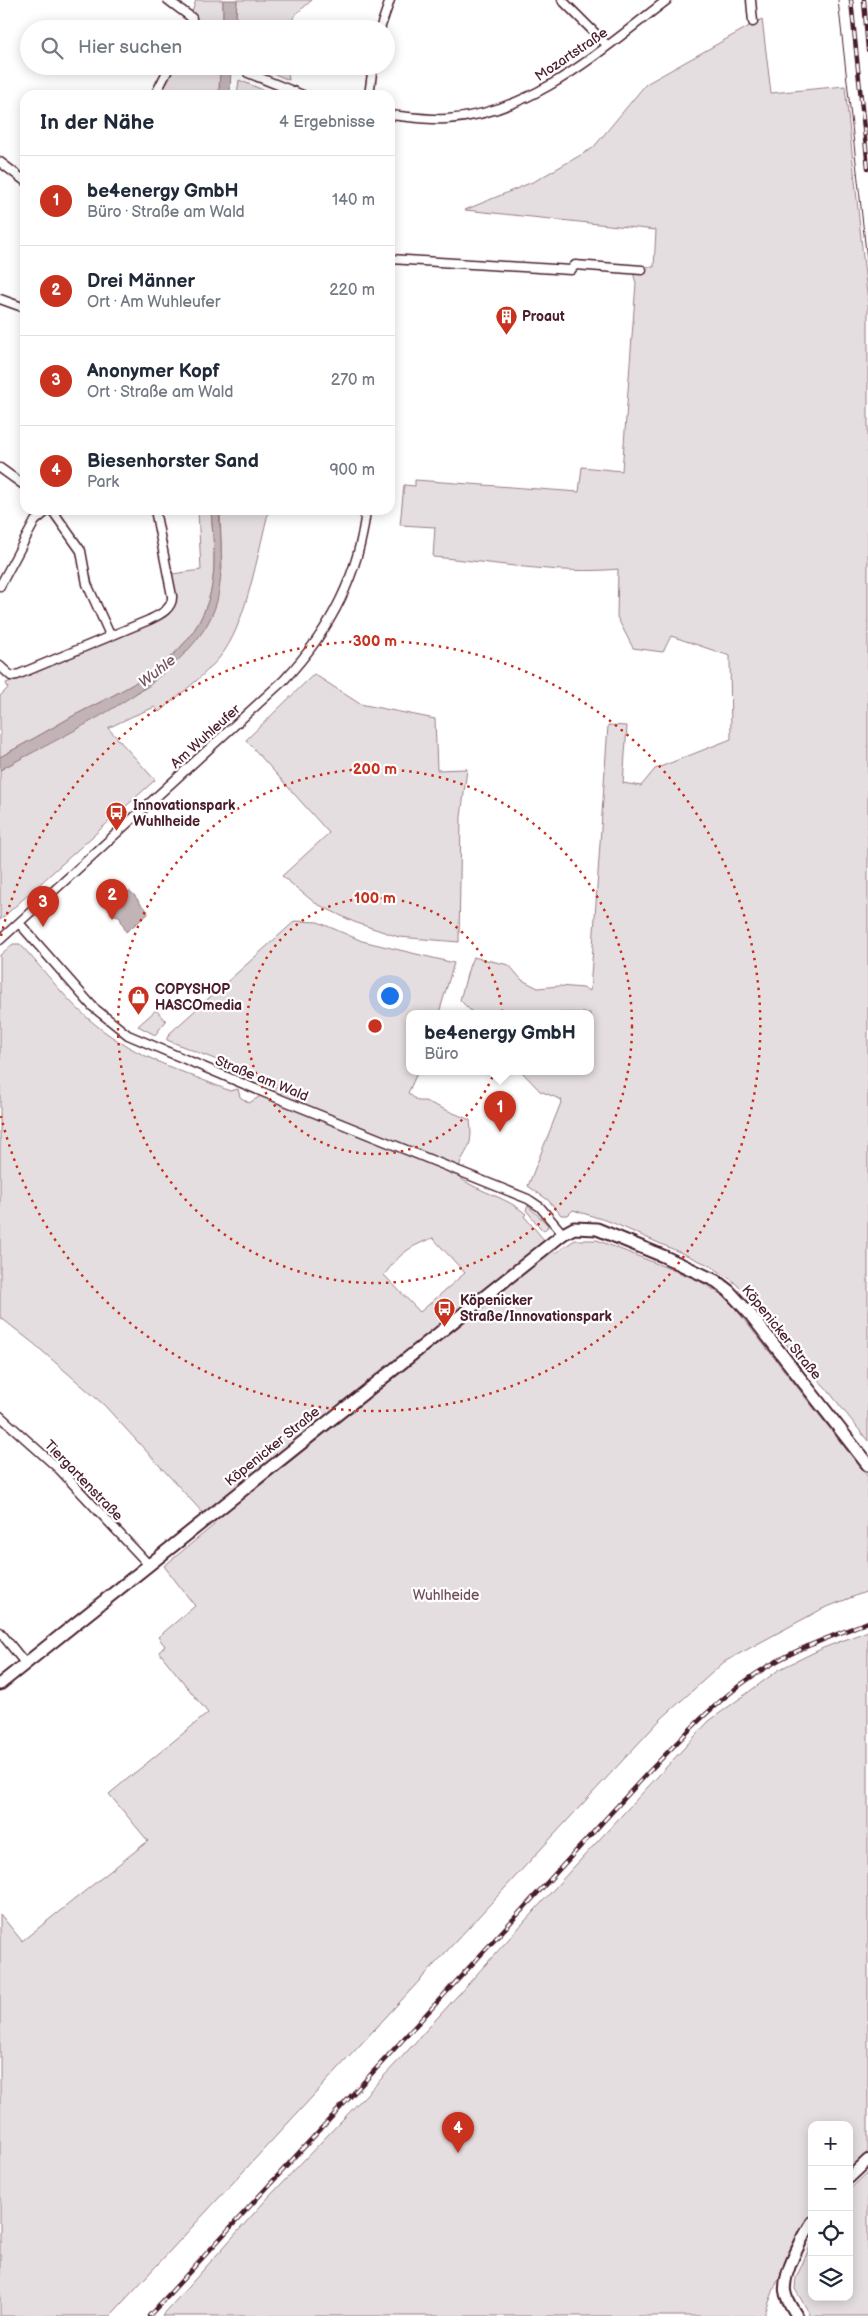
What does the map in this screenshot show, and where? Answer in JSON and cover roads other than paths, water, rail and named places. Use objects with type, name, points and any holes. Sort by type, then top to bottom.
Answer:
[{"type":"main road","name":"Köpenicker Straße","points":[[0,1684],[563,1234],[574,1228],[597,1229],[702,1273],[729,1291],[750,1314],[868,1465]]},
{"type":"street","points":[[168,0],[192,18],[192,20]]},
{"type":"street","points":[[383,20],[390,0]]},
{"type":"street","points":[[562,0],[608,45]]},
{"type":"street","name":"Mozartstraße","points":[[395,115],[446,119],[489,111],[511,104],[539,92],[566,75],[667,0]]},
{"type":"street","points":[[751,0],[753,22]]},
{"type":"street","points":[[158,90],[165,75]]},
{"type":"street","points":[[253,75],[290,90]]},
{"type":"street","points":[[370,90],[372,75]]},
{"type":"street","points":[[0,162],[20,177]]},
{"type":"street","points":[[395,259],[571,270],[575,265],[642,270]]},
{"type":"street","points":[[0,299],[20,306]]},
{"type":"street","points":[[0,468],[20,482]]},
{"type":"street","points":[[0,586],[35,521],[42,515]]},
{"type":"street","points":[[56,515],[81,550],[87,584],[110,635]]},
{"type":"street","points":[[0,666],[11,676],[17,675],[157,616],[165,610],[172,601],[156,515]]},
{"type":"street","name":"Am Wuhleufer","points":[[0,940],[284,680],[303,659],[339,606],[357,558],[364,532],[366,515]]},
{"type":"street","name":"Straße am Wald","points":[[19,923],[93,1007],[128,1035],[532,1201],[563,1234]]},
{"type":"street","name":"Tiergartenstraße","points":[[0,1416],[60,1470],[148,1564]]},
{"type":"street","points":[[0,1632],[25,1663]]},
{"type":"street","points":[[853,2174],[868,2160]]},
{"type":"street","points":[[797,2316],[787,2300],[785,2283],[797,2251],[808,2230]]},
{"type":"water","points":[[223,0],[237,0],[236,20],[223,20]]},
{"type":"water","points":[[220,75],[231,75],[230,90],[219,90]]},
{"type":"water","name":"Wuhle","points":[[211,515],[219,515],[221,578],[217,601],[205,629],[184,654],[157,678],[125,701],[92,721],[0,770],[0,757],[134,684],[171,657],[186,641],[199,622],[208,601],[213,579],[214,556]]},
{"type":"water","points":[[129,891],[147,910],[148,914],[126,932],[119,916],[111,914],[109,907],[124,893]]},
{"type":"tram line","points":[[838,0],[868,270]]},
{"type":"railway","points":[[851,0],[868,168]]},
{"type":"railway","points":[[864,0],[868,50]]},
{"type":"railway","points":[[149,2316],[644,1777],[703,1716],[752,1676],[770,1665],[806,1647],[868,1622]]},
{"type":"place","name":"Proaut","points":[[506,335]]},
{"type":"place","name":"Innovationspark Wuhlheide","points":[[117,832]]},
{"type":"place","name":"Drei Männer","points":[[112,920]]},
{"type":"place","name":"Anonymer Kopf","points":[[43,927]]},
{"type":"place","name":"COPYSHOP HASCOmedia","points":[[139,1016]]},
{"type":"place","name":"be4energy GmbH","points":[[500,1132]]},
{"type":"place","name":"Köpenicker Straße/Innovationspark","points":[[444,1327]]},
{"type":"place","name":"Biesenhorster Sand","points":[[458,2153]]},
{"type":"park label","name":"Wuhlheide","points":[[446,1595]]}]
